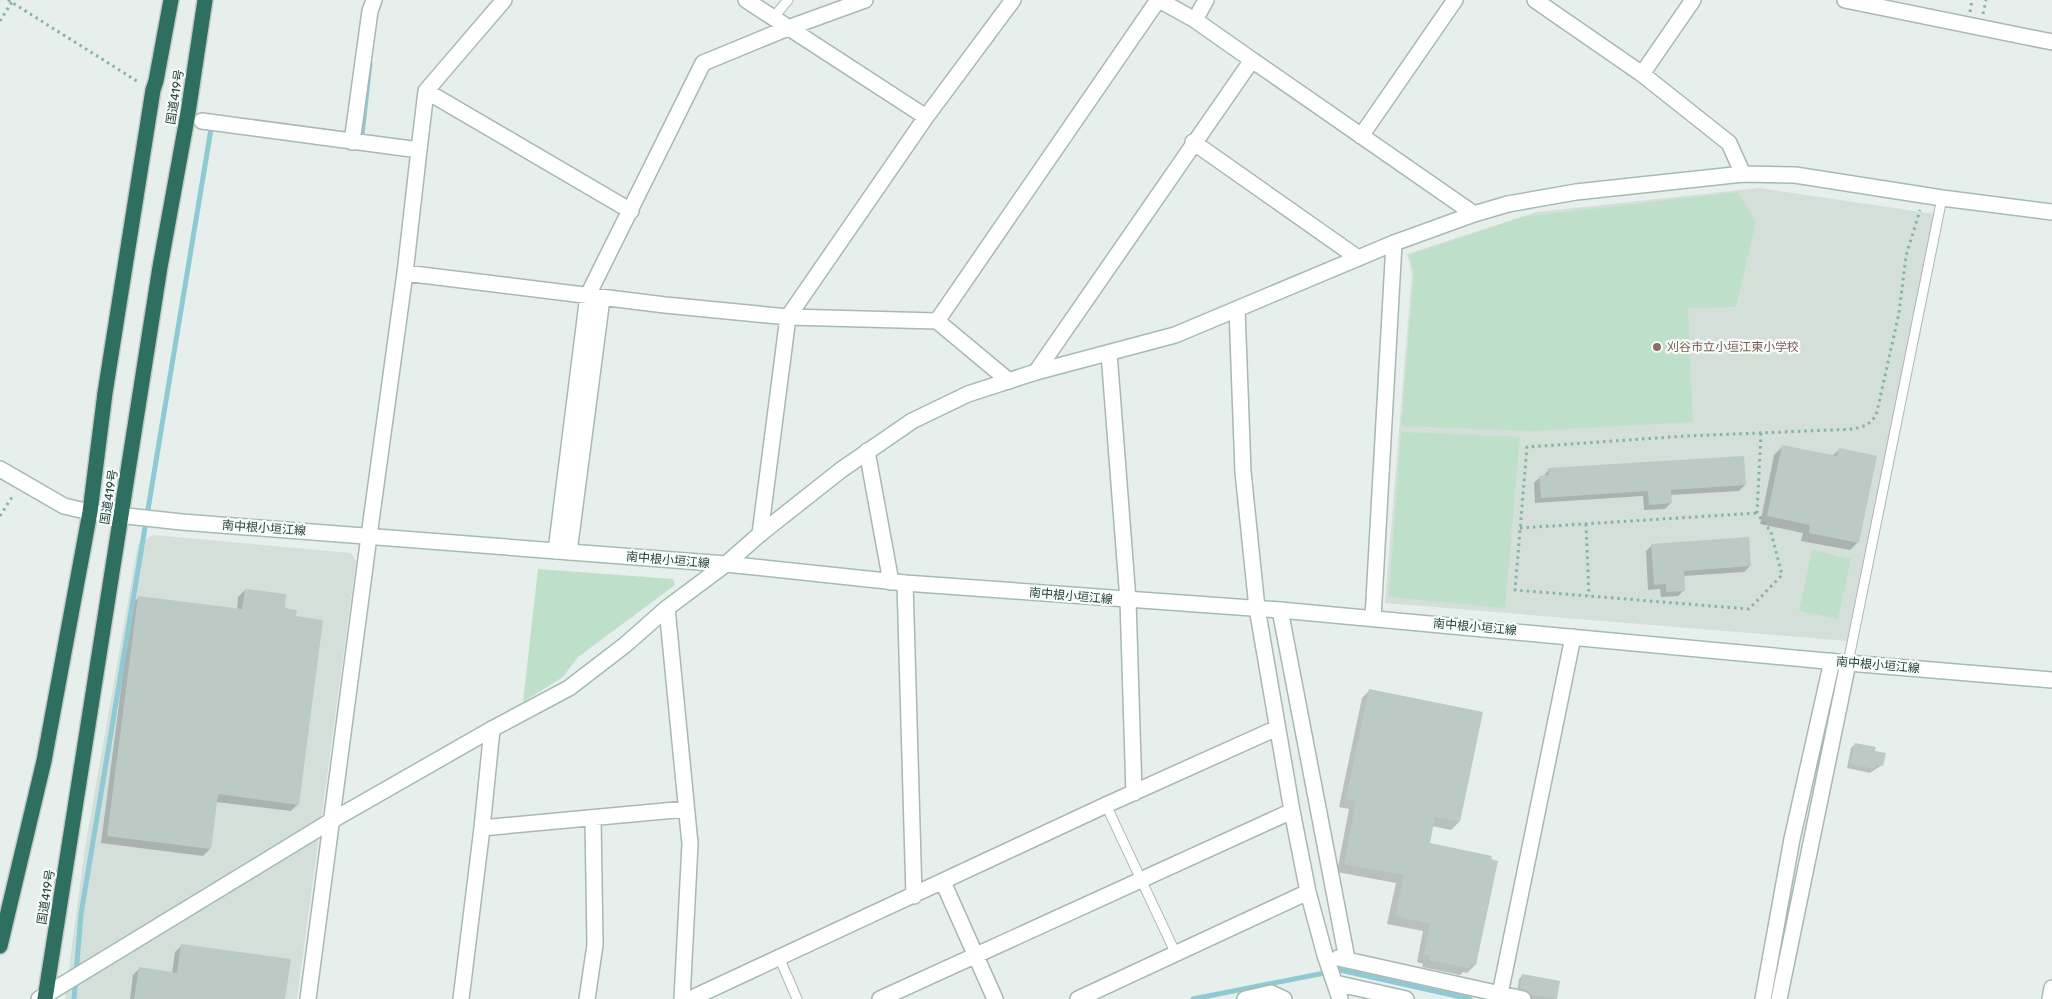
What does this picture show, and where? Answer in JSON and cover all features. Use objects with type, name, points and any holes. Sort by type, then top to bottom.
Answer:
[{"type":"highway","name":"国道419号","points":[[0,946],[44,761],[90,512],[105,393],[153,90],[170,0]]},
{"type":"highway","name":"国道419号","points":[[43,998],[54,940],[160,267],[188,113],[205,0]]},
{"type":"street","points":[[352,142],[370,11],[374,0]]},
{"type":"street","points":[[308,999],[405,273],[426,91],[504,0]]},
{"type":"street","points":[[746,0],[926,117]]},
{"type":"street","points":[[562,551],[595,296],[631,212],[703,63],[788,28],[865,0]]},
{"type":"street","points":[[760,534],[788,317],[926,117],[1013,0]]},
{"type":"street","points":[[937,321],[1159,0],[1195,20],[1474,214]]},
{"type":"street","points":[[1195,20],[1206,0]]},
{"type":"street","points":[[1361,136],[1455,0]]},
{"type":"street","points":[[1535,0],[1642,74],[1729,143],[1743,174]]},
{"type":"street","points":[[1642,74],[1693,0]]},
{"type":"street","points":[[1845,0],[2052,42]]},
{"type":"street","points":[[1036,372],[1193,142],[1252,60]]},
{"type":"street","points":[[426,91],[631,212]]},
{"type":"street","points":[[202,121],[419,150]]},
{"type":"street","points":[[1193,142],[1358,258]]},
{"type":"street","points":[[43,998],[331,821],[492,729],[569,688],[667,608],[726,564],[760,534],[867,451],[912,421],[968,394],[1036,372],[1175,335],[1394,242],[1474,214],[1508,204],[1576,192],[1743,174],[1795,175],[1942,198],[2052,212]]},
{"type":"street","points":[[1373,618],[1394,242]]},
{"type":"street","points":[[405,273],[788,317],[937,321],[1009,380]]},
{"type":"street","points":[[1237,309],[1243,472],[1257,608],[1277,728],[1308,892],[1326,958],[1340,999]]},
{"type":"street","points":[[1109,353],[1128,600],[1134,793]]},
{"type":"street","points":[[867,451],[898,582],[914,896]]},
{"type":"street","name":"南中根小垣江線","points":[[0,470],[64,506],[90,512],[182,522],[726,564],[898,582],[1257,608],[2052,680]]},
{"type":"street","points":[[667,608],[690,844],[682,999]]},
{"type":"street","points":[[1280,610],[1347,959]]},
{"type":"street","points":[[1499,996],[1573,637]]},
{"type":"street","points":[[1763,999],[1792,839],[1832,661]]},
{"type":"street","points":[[1779,999],[1848,663]]},
{"type":"street","points":[[690,999],[1106,805],[1277,728]]},
{"type":"street","points":[[461,999],[492,729]]},
{"type":"street","points":[[482,828],[686,809]]},
{"type":"street","points":[[880,999],[1292,811]]},
{"type":"street","points":[[587,999],[594,945],[593,818]]},
{"type":"street","points":[[943,882],[996,999]]},
{"type":"street","points":[[1078,999],[1308,892]]},
{"type":"street","points":[[1326,958],[1347,959],[1499,996],[1523,999]]},
{"type":"street","points":[[1335,983],[1406,999]]},
{"type":"street","points":[[2050,999],[2052,988]]},
{"type":"street","points":[[1245,999],[1271,993],[1284,999]]},
{"type":"lane","points":[[773,18],[788,0]]},
{"type":"lane","points":[[1848,663],[1942,198]]},
{"type":"lane","points":[[1106,805],[1176,954]]},
{"type":"lane","points":[[779,957],[797,999]]},
{"type":"path","points":[[0,21],[10,1],[153,90]]},
{"type":"path","points":[[1762,433],[1757,513],[1771,532],[1782,575],[1749,609],[1515,590],[1527,447],[1686,436],[1854,429],[1867,425],[1876,416],[1899,313],[1906,256],[1924,195]]},
{"type":"path","points":[[0,516],[21,482]]},
{"type":"path","points":[[1520,528],[1757,513]]},
{"type":"path","points":[[1586,524],[1589,596]]},
{"type":"shaded area","name":"刈谷市立小垣江東小学校","points":[[1759,188],[1934,214],[1847,641],[1385,603],[1412,273],[1407,254],[1537,212]]},
{"type":"shaded area","points":[[153,535],[351,553],[356,561],[297,999],[65,999],[85,848],[138,544]]},
{"type":"green space","points":[[1738,192],[1756,222],[1736,307],[1688,308],[1693,422],[1530,431],[1401,426],[1414,272],[1409,255],[1522,217]]},
{"type":"green space","points":[[1401,432],[1520,437],[1505,608],[1389,597]]},
{"type":"green space","points":[[1812,550],[1851,559],[1838,619],[1799,611]]},
{"type":"green space","points":[[538,569],[673,579],[675,585],[578,657],[563,677],[523,702]]},
{"type":"building","points":[[1782,445],[1837,456],[1839,448],[1877,456],[1859,543],[1809,533],[1810,525],[1767,516]]},
{"type":"building","points":[[1744,456],[1746,485],[1671,490],[1672,503],[1649,505],[1648,491],[1541,498],[1539,476],[1549,475],[1548,468]]},
{"type":"building","points":[[1749,537],[1751,566],[1684,571],[1685,591],[1666,592],[1666,584],[1654,585],[1651,544]]},
{"type":"building","points":[[245,589],[286,594],[285,608],[297,610],[296,616],[323,620],[299,805],[218,794],[211,849],[107,836],[138,596],[242,609]]},
{"type":"building","points":[[1369,689],[1483,712],[1460,822],[1435,817],[1430,843],[1492,856],[1491,859],[1498,861],[1476,965],[1470,964],[1469,968],[1429,960],[1430,956],[1424,954],[1430,924],[1395,916],[1404,875],[1344,864],[1356,801],[1346,799]]},
{"type":"building","points":[[1855,743],[1876,747],[1875,751],[1886,753],[1883,766],[1876,765],[1875,769],[1850,764]]},
{"type":"building","points":[[181,944],[291,959],[285,999],[134,999],[139,967],[177,973]]},
{"type":"building","points":[[1522,974],[1560,981],[1557,999],[1531,995],[1525,990],[1520,989]]},
{"type":"waterway","points":[[362,135],[370,63]]},
{"type":"waterway","points":[[74,999],[81,914],[212,123]]},
{"type":"waterway","points":[[1193,999],[1340,970],[1470,999]]},
{"type":"place","name":"刈谷市立小垣江東小学校","points":[[1657,347]]}]
